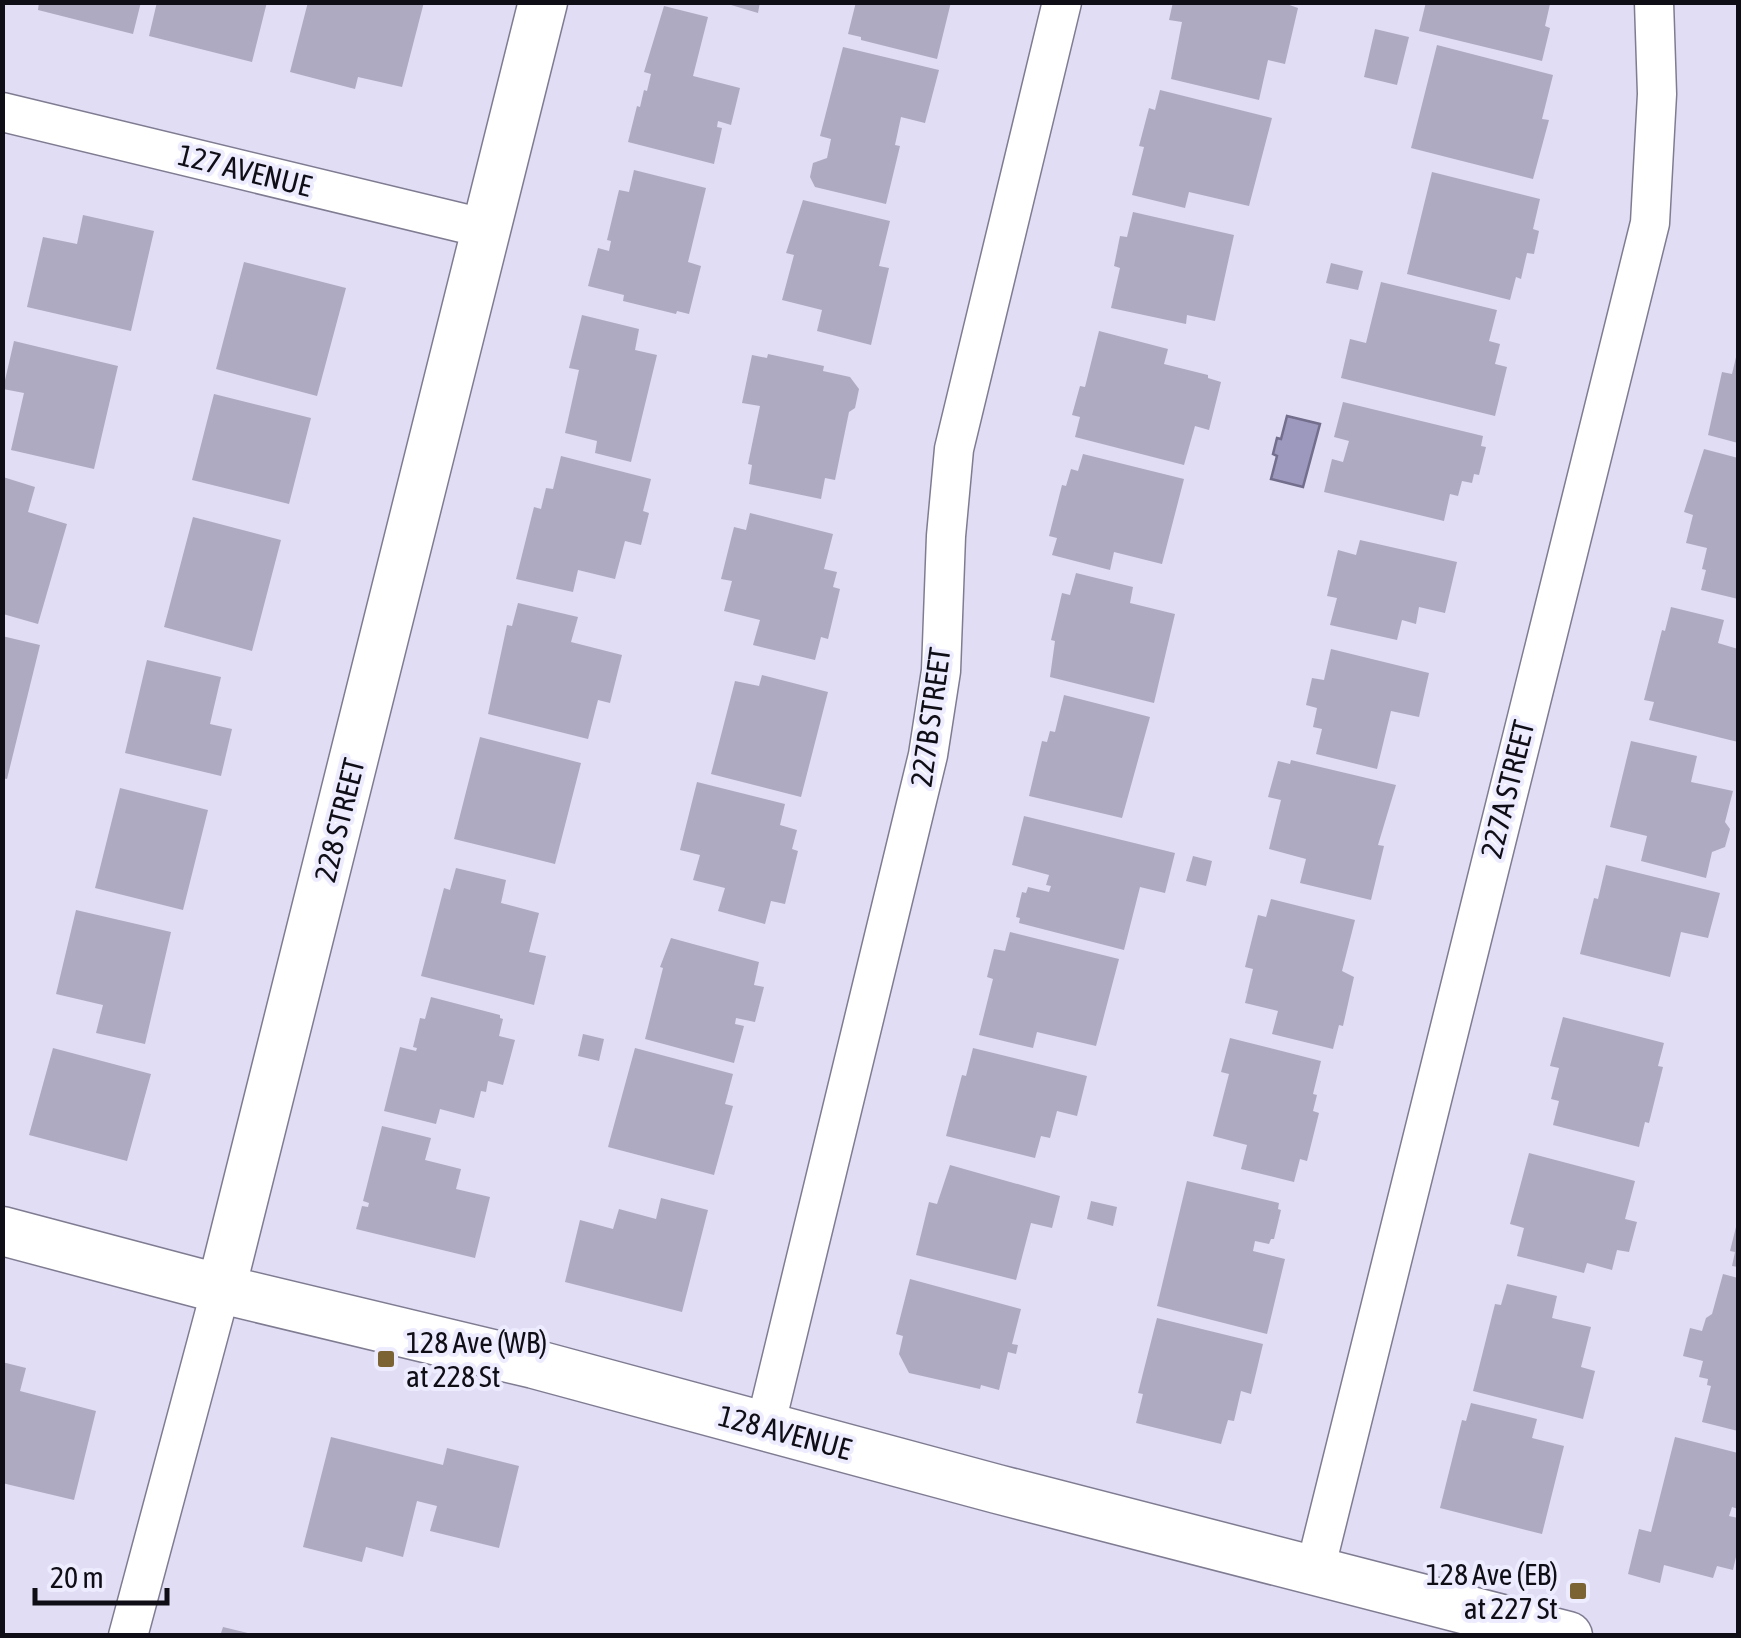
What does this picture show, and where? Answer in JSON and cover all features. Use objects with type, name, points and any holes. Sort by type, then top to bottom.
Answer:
[{"type":"street","name":"228 STREET","points":[[128,1636],[221,1289],[544,2]]},
{"type":"street","name":"227B STREET","points":[[765,1427],[928,755],[941,671],[946,521],[954,449],[1062,2]]},
{"type":"street","name":"227A STREET","points":[[1316,1570],[1650,223],[1657,94],[1654,2]]},
{"type":"street","name":"127 AVENUE","points":[[2,112],[487,229]]},
{"type":"street","name":"128 AVENUE","points":[[2,1230],[221,1289],[534,1364],[1568,1636]]},
{"type":"shaded area","points":[[1287,416],[1320,424],[1303,487],[1271,479],[1277,438],[1281,439]]},
{"type":"building","points":[[39,2],[141,2],[133,34],[38,10]]},
{"type":"building","points":[[157,2],[267,2],[252,62],[149,36]]},
{"type":"building","points":[[308,2],[424,2],[402,87],[358,77],[355,89],[290,72]]},
{"type":"building","points":[[721,2],[760,2],[758,13]]},
{"type":"building","points":[[856,2],[951,2],[937,59],[848,34]]},
{"type":"building","points":[[1173,2],[1281,2],[1298,8],[1285,64],[1268,60],[1259,100],[1171,79],[1182,22],[1169,20]]},
{"type":"building","points":[[1426,2],[1550,4],[1545,26],[1550,28],[1542,61],[1419,31]]},
{"type":"building","points":[[664,6],[708,17],[693,76],[740,88],[731,125],[718,121],[717,127],[722,128],[714,164],[628,142],[637,106],[640,107],[644,90],[647,91],[651,74],[644,72]]},
{"type":"building","points":[[1375,29],[1409,37],[1397,85],[1364,77]]},
{"type":"building","points":[[1437,45],[1553,75],[1542,119],[1549,120],[1533,179],[1411,148]]},
{"type":"building","points":[[843,47],[939,70],[925,123],[901,117],[895,145],[900,146],[886,204],[815,187],[810,177],[813,163],[827,158],[831,139],[820,136]]},
{"type":"building","points":[[1160,90],[1272,118],[1249,206],[1189,192],[1185,208],[1132,195],[1149,108],[1155,110]]},
{"type":"building","points":[[634,170],[706,188],[688,262],[701,266],[689,314],[623,301],[624,295],[588,286],[598,248],[609,251],[611,241],[607,240],[619,190],[629,192]]},
{"type":"building","points":[[1432,172],[1540,199],[1533,229],[1539,231],[1534,254],[1527,253],[1521,279],[1516,277],[1510,300],[1407,274]]},
{"type":"building","points":[[803,200],[890,221],[879,266],[889,268],[871,345],[817,331],[822,310],[782,300],[794,255],[786,253]]},
{"type":"building","points":[[1133,212],[1234,235],[1215,321],[1187,315],[1186,324],[1111,308],[1120,268],[1114,266],[1120,236],[1127,237]]},
{"type":"building","points":[[83,215],[154,231],[131,331],[27,307],[43,237],[77,244]]},
{"type":"building","points":[[244,262],[346,288],[317,396],[216,369]]},
{"type":"building","points":[[1331,263],[1363,271],[1358,290],[1326,283]]},
{"type":"building","points":[[1381,282],[1497,310],[1489,341],[1500,344],[1495,364],[1507,367],[1495,416],[1341,378],[1350,339],[1366,343]]},
{"type":"building","points":[[582,315],[639,329],[635,350],[657,355],[631,462],[595,453],[597,441],[565,433],[579,370],[569,368]]},
{"type":"building","points":[[1099,331],[1168,349],[1164,364],[1221,382],[1209,430],[1195,426],[1184,465],[1075,437],[1080,417],[1072,415],[1080,386],[1085,387]]},
{"type":"building","points":[[14,341],[118,366],[94,469],[11,450],[24,393],[3,389]]},
{"type":"building","points":[[1737,353],[1738,443],[1708,435],[1722,372],[1732,374]]},
{"type":"building","points":[[768,354],[824,366],[823,371],[850,377],[859,389],[855,408],[849,412],[835,480],[825,478],[821,499],[749,484],[752,465],[748,464],[760,406],[742,403],[752,355],[767,358]]},
{"type":"building","points":[[214,394],[311,418],[289,504],[192,480]]},
{"type":"building","points":[[1343,402],[1483,436],[1481,446],[1486,447],[1479,475],[1474,474],[1472,483],[1462,481],[1458,496],[1450,494],[1444,521],[1324,492],[1332,459],[1343,462],[1349,441],[1334,437]]},
{"type":"building","points":[[1704,449],[1738,458],[1738,599],[1701,590],[1707,548],[1686,543],[1693,515],[1684,512]]},
{"type":"building","points":[[1083,454],[1184,479],[1162,564],[1114,552],[1110,570],[1052,555],[1057,538],[1049,536],[1062,485],[1066,486],[1071,469],[1078,471]]},
{"type":"building","points":[[561,456],[651,479],[643,511],[649,513],[641,545],[625,541],[615,579],[578,570],[573,592],[516,579],[534,507],[541,509],[546,488],[553,489]]},
{"type":"building","points":[[3,477],[35,487],[28,512],[67,524],[38,624],[3,614]]},
{"type":"building","points":[[750,513],[833,534],[824,569],[837,572],[833,587],[840,589],[828,639],[821,637],[815,660],[753,645],[760,620],[724,611],[732,581],[721,579],[734,527],[746,530]]},
{"type":"building","points":[[193,517],[281,540],[252,651],[164,627]]},
{"type":"building","points":[[1360,540],[1457,562],[1445,613],[1419,607],[1416,624],[1402,620],[1397,640],[1330,625],[1337,598],[1327,596],[1338,550],[1356,555]]},
{"type":"building","points":[[1076,573],[1133,587],[1130,603],[1175,614],[1154,703],[1050,677],[1055,641],[1051,640],[1062,593],[1070,595]]},
{"type":"building","points":[[518,603],[578,617],[571,642],[622,655],[610,703],[598,700],[588,739],[488,714],[507,625],[512,626]]},
{"type":"building","points":[[1671,607],[1724,620],[1718,643],[1738,649],[1738,742],[1649,720],[1654,702],[1644,700]]},
{"type":"building","points":[[2,636],[40,645],[7,779],[2,778]]},
{"type":"building","points":[[1331,649],[1429,673],[1419,717],[1391,711],[1377,769],[1316,754],[1322,729],[1313,727],[1317,708],[1306,705],[1312,678],[1324,680]]},
{"type":"building","points":[[147,660],[221,677],[210,724],[232,729],[221,776],[125,753]]},
{"type":"building","points":[[762,675],[828,692],[801,797],[711,774],[735,681],[759,686]]},
{"type":"building","points":[[1064,695],[1150,717],[1122,818],[1029,796],[1042,741],[1047,742],[1050,731],[1055,732]]},
{"type":"building","points":[[480,737],[581,763],[555,864],[454,839]]},
{"type":"building","points":[[1631,741],[1697,756],[1691,782],[1733,791],[1725,822],[1730,829],[1725,847],[1712,852],[1706,878],[1641,861],[1647,836],[1610,827]]},
{"type":"building","points":[[1291,760],[1396,785],[1378,845],[1384,846],[1371,900],[1300,883],[1306,859],[1269,849],[1281,800],[1268,797],[1278,761],[1290,764]]},
{"type":"building","points":[[697,782],[785,804],[780,825],[797,830],[792,849],[798,851],[785,904],[771,901],[765,924],[718,911],[725,888],[693,880],[700,855],[680,850]]},
{"type":"building","points":[[120,788],[208,810],[183,910],[95,888]]},
{"type":"building","points":[[1024,816],[1175,853],[1165,893],[1140,887],[1124,950],[1019,923],[1020,918],[1016,917],[1022,892],[1026,893],[1028,887],[1049,892],[1051,886],[1046,885],[1049,875],[1012,865]]},
{"type":"building","points":[[1193,856],[1212,861],[1206,886],[1186,881]]},
{"type":"building","points":[[1606,865],[1720,893],[1708,938],[1681,932],[1670,977],[1580,954]]},
{"type":"building","points":[[456,868],[506,880],[501,903],[539,913],[529,952],[546,956],[534,1005],[421,976],[444,888],[450,890]]},
{"type":"building","points":[[1271,899],[1355,920],[1342,971],[1354,977],[1343,1026],[1339,1025],[1333,1049],[1272,1034],[1278,1011],[1245,1003],[1253,969],[1245,967],[1258,915],[1266,917]]},
{"type":"building","points":[[76,910],[171,932],[145,1044],[96,1033],[103,1005],[56,994]]},
{"type":"building","points":[[1010,932],[1119,959],[1096,1046],[1037,1032],[1033,1048],[979,1035],[993,979],[987,977],[994,949],[1005,951]]},
{"type":"building","points":[[671,938],[759,962],[754,985],[764,987],[755,1022],[736,1018],[735,1024],[744,1026],[734,1063],[645,1039],[663,968],[660,967]]},
{"type":"building","points":[[431,997],[500,1015],[503,1019],[499,1036],[515,1040],[503,1085],[488,1081],[486,1092],[481,1091],[474,1118],[440,1109],[436,1124],[384,1111],[400,1047],[416,1051],[413,1047],[420,1018],[425,1019]]},
{"type":"building","points":[[1563,1017],[1664,1043],[1658,1066],[1663,1067],[1639,1147],[1553,1125],[1559,1101],[1551,1099],[1559,1068],[1550,1066]]},
{"type":"building","points":[[583,1034],[604,1039],[599,1061],[578,1056]]},
{"type":"building","points":[[1230,1038],[1321,1061],[1313,1094],[1317,1095],[1313,1111],[1319,1113],[1307,1161],[1300,1159],[1294,1182],[1241,1169],[1247,1145],[1213,1136],[1229,1074],[1221,1072]]},
{"type":"building","points":[[53,1048],[151,1074],[127,1161],[29,1135]]},
{"type":"building","points":[[635,1048],[733,1074],[725,1104],[733,1106],[714,1175],[608,1147]]},
{"type":"building","points":[[973,1048],[1087,1076],[1077,1116],[1057,1111],[1050,1138],[1041,1136],[1035,1158],[946,1136]]},
{"type":"building","points":[[382,1126],[431,1138],[425,1160],[461,1169],[456,1189],[490,1197],[475,1258],[356,1229],[362,1206],[368,1207],[369,1203],[363,1201]]},
{"type":"building","points":[[1529,1153],[1635,1181],[1625,1219],[1637,1222],[1629,1252],[1617,1250],[1612,1270],[1587,1263],[1584,1273],[1517,1256],[1524,1228],[1510,1224]]},
{"type":"building","points":[[950,1165],[1060,1196],[1052,1228],[1031,1223],[1016,1280],[916,1255],[929,1202],[937,1204]]},
{"type":"building","points":[[1187,1181],[1279,1203],[1274,1239],[1269,1244],[1255,1241],[1253,1251],[1285,1259],[1267,1334],[1157,1306]]},
{"type":"building","points":[[661,1198],[708,1210],[682,1312],[565,1282],[580,1220],[613,1229],[619,1209],[656,1219]]},
{"type":"building","points":[[1091,1201],[1117,1207],[1113,1226],[1087,1219]]},
{"type":"building","points":[[1737,1223],[1738,1267],[1732,1266],[1735,1252],[1730,1251]]},
{"type":"building","points":[[1723,1274],[1738,1278],[1738,1431],[1702,1422],[1711,1386],[1707,1385],[1708,1379],[1699,1377],[1703,1361],[1683,1356],[1690,1328],[1702,1331],[1706,1318],[1712,1314]]},
{"type":"building","points":[[910,1279],[1021,1309],[1012,1344],[1018,1345],[1016,1354],[1008,1352],[999,1390],[909,1373],[899,1354],[903,1336],[896,1334]]},
{"type":"building","points":[[1507,1284],[1557,1296],[1552,1318],[1591,1327],[1581,1367],[1595,1371],[1583,1419],[1473,1391],[1495,1304],[1501,1305]]},
{"type":"building","points":[[1157,1318],[1263,1344],[1251,1394],[1241,1391],[1234,1421],[1228,1420],[1221,1444],[1136,1423],[1143,1394],[1138,1393]]},
{"type":"building","points":[[2,1362],[26,1368],[20,1391],[96,1411],[74,1500],[2,1483]]},
{"type":"building","points":[[1471,1403],[1537,1419],[1532,1438],[1564,1446],[1542,1534],[1440,1508],[1462,1420],[1466,1421]]},
{"type":"building","points":[[331,1437],[443,1465],[447,1448],[519,1466],[499,1548],[430,1531],[437,1506],[417,1501],[403,1557],[366,1547],[362,1562],[303,1547]]},
{"type":"building","points":[[1675,1437],[1738,1453],[1738,1509],[1732,1507],[1729,1516],[1738,1518],[1738,1548],[1733,1570],[1717,1566],[1713,1578],[1664,1565],[1660,1583],[1628,1574],[1639,1529],[1651,1532]]},
{"type":"building","points":[[223,1627],[252,1634],[252,1636],[220,1636]]},
{"type":"place","name":"128 Ave (WB) at 228 St","points":[[386,1359]]},
{"type":"place","name":"128 Ave (EB) at 227 St","points":[[1578,1591]]}]
